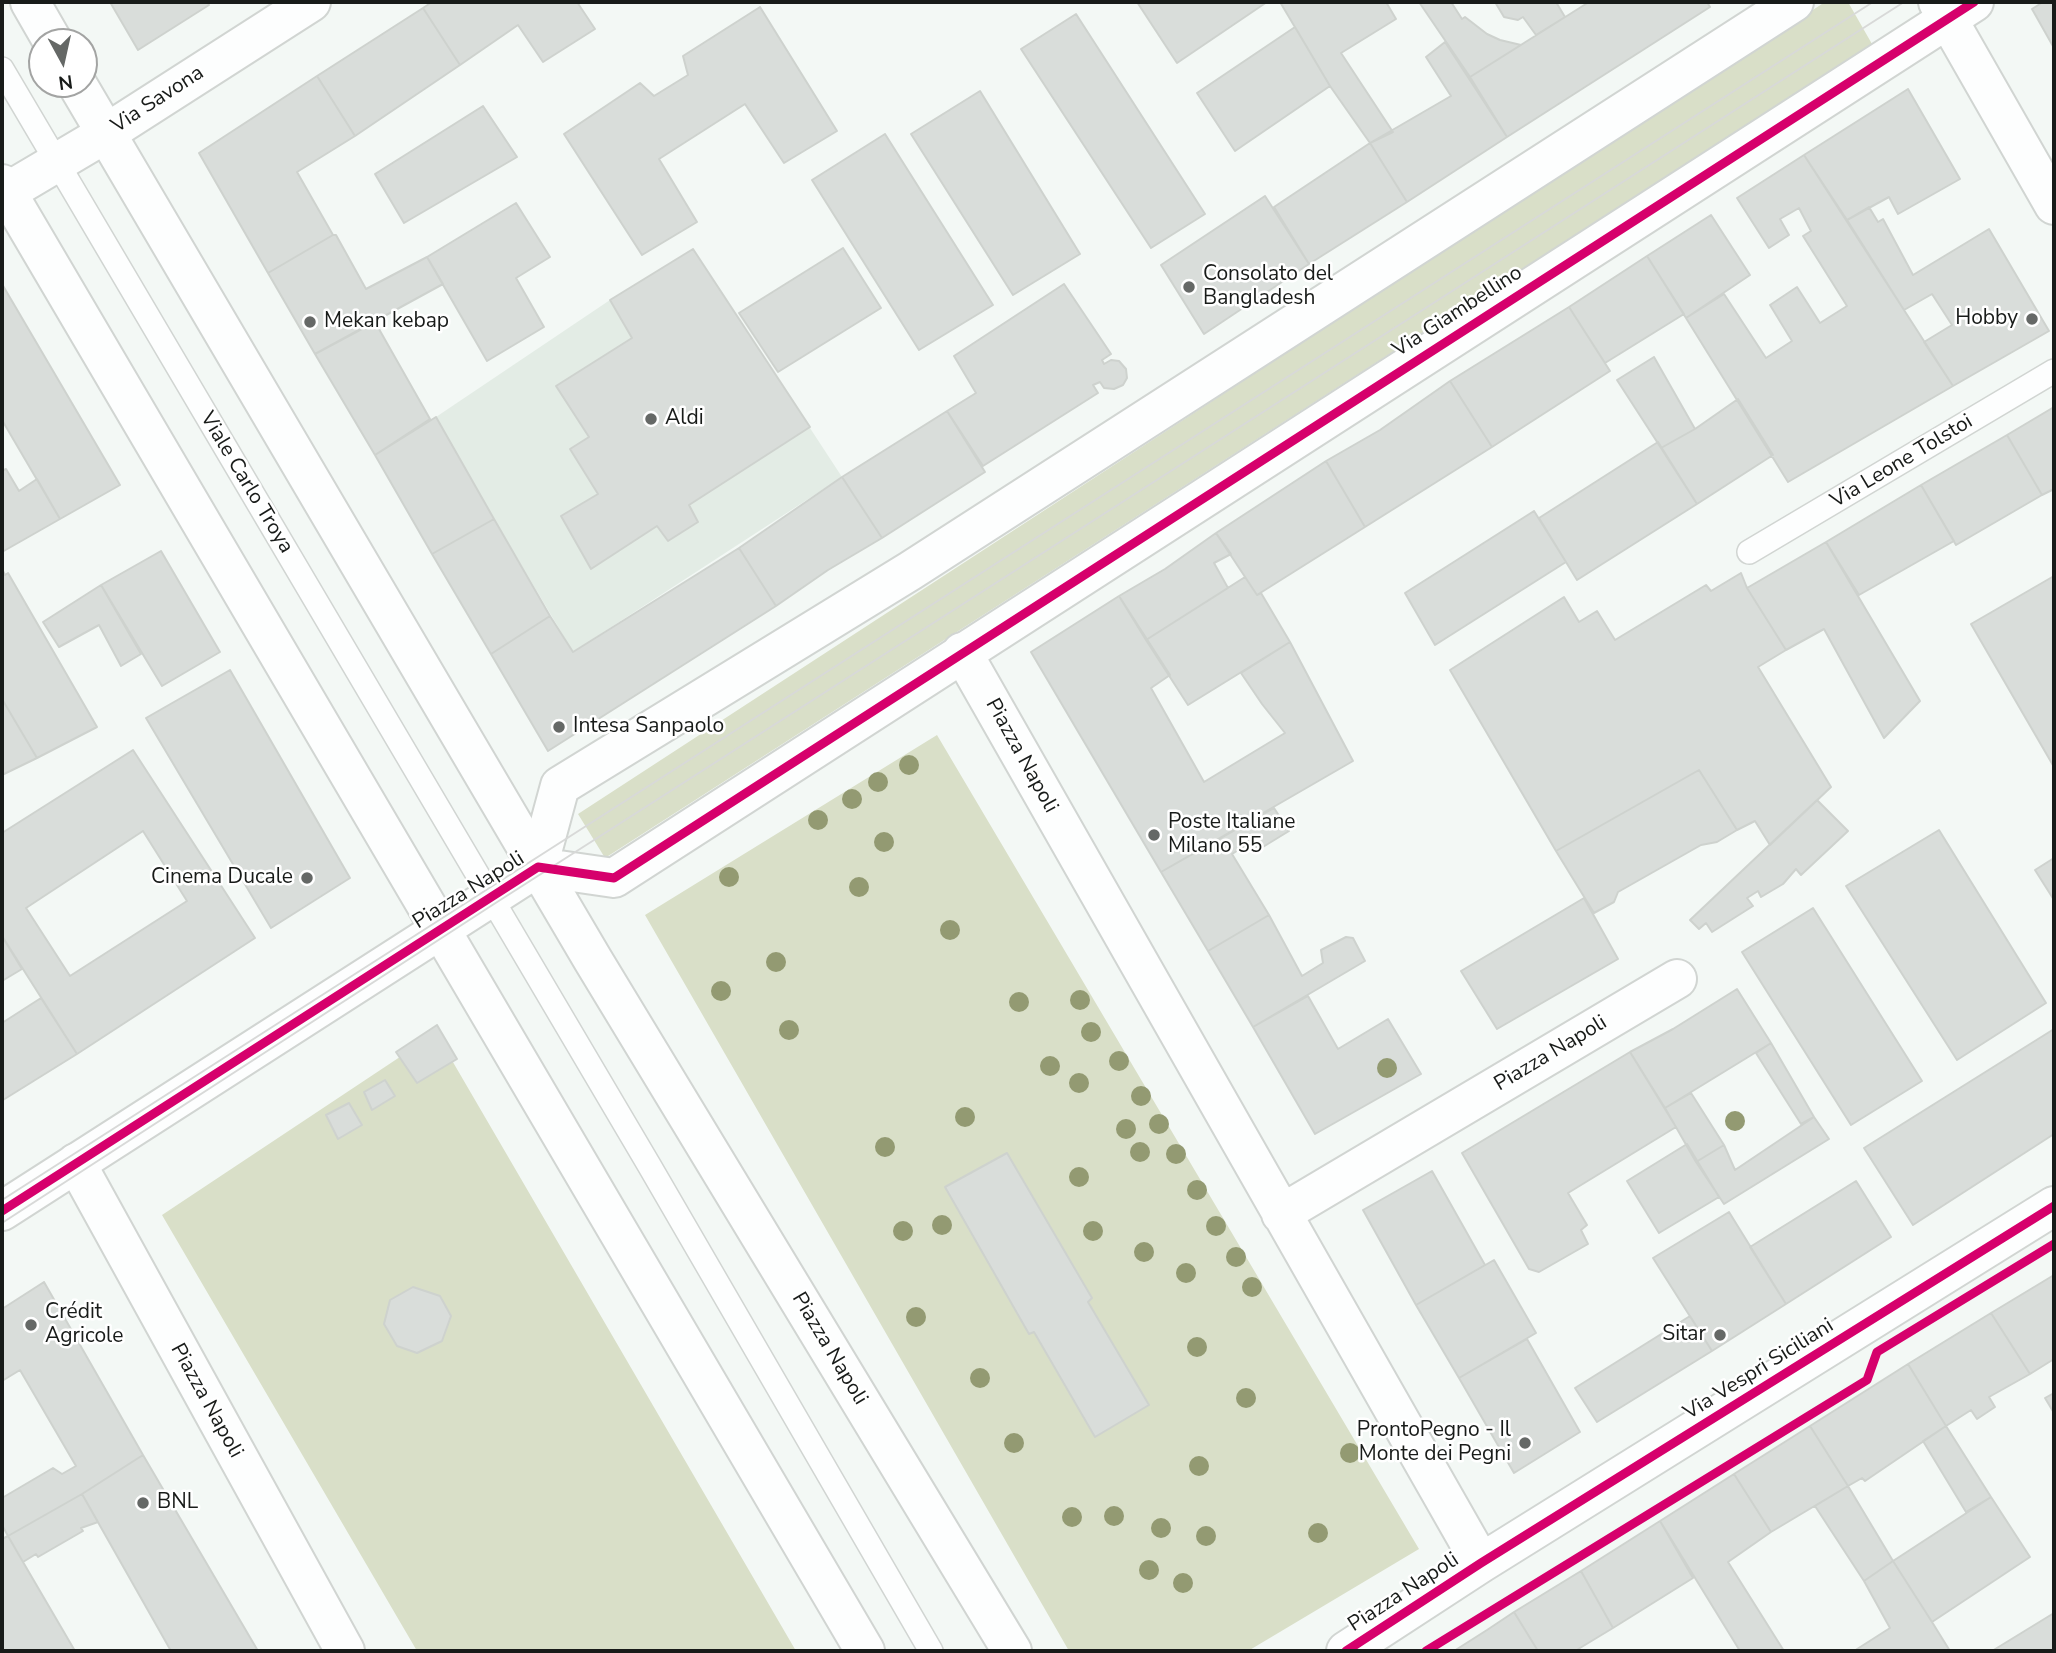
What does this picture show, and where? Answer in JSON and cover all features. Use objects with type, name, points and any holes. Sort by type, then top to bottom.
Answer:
[{"type":"street","points":[[30,2],[45,28]]},
{"type":"street","name":"Via Savona","points":[[3,190],[105,134],[311,2]]},
{"type":"street","name":"Piazza Napoli","points":[[1012,1651],[538,867],[560,786],[910,571],[1794,2]]},
{"type":"street","points":[[1953,7],[2054,205]]},
{"type":"street","name":"Via Giambellino","points":[[962,652],[1953,7]]},
{"type":"street","points":[[85,98],[538,867]]},
{"type":"street","points":[[3,190],[441,928]]},
{"type":"street","name":"Piazza Napoli","points":[[345,1651],[76,1163],[538,867],[614,878],[962,652],[1481,1563],[1346,1651]]},
{"type":"street","name":"Piazza Napoli","points":[[441,928],[865,1651]]},
{"type":"street","name":"Piazza Napoli","points":[[1281,1214],[1677,979]]},
{"type":"street","points":[[2,1210],[76,1163]]},
{"type":"street","name":"Via Vespri Siciliani","points":[[1481,1563],[2054,1206]]},
{"type":"lane","name":"Viale Carlo Troya","points":[[2,69],[490,897]]},
{"type":"lane","name":"Via Leone Tolstoi","points":[[1749,552],[2054,371]]},
{"type":"lane","name":"Piazza Napoli","points":[[490,897],[930,1651]]},
{"type":"shaded area","points":[[693,249],[842,477],[573,652],[436,417],[610,300]]},
{"type":"green space","points":[[1825,2],[1848,2],[1872,44],[605,858],[578,814]]},
{"type":"green space","points":[[937,735],[1419,1549],[1248,1651],[1069,1651],[645,915]]},
{"type":"green space","points":[[436,1033],[796,1651],[417,1651],[162,1215]]},
{"type":"building","points":[[110,2],[207,2],[209,5],[138,50]]},
{"type":"building","points":[[432,2],[577,2],[595,29],[543,62],[518,25],[460,65],[423,8]]},
{"type":"building","points":[[1137,2],[1267,2],[1177,63]]},
{"type":"building","points":[[1280,2],[1386,2],[1396,19],[1341,53],[1393,132],[1370,143],[1330,86]]},
{"type":"building","points":[[1419,2],[1451,2],[1462,19],[1465,17],[1487,34],[1500,40],[1521,45],[1470,77]]},
{"type":"building","points":[[1495,2],[1556,2],[1565,17],[1536,35],[1523,17],[1518,20],[1504,17]]},
{"type":"building","points":[[1589,2],[1707,2],[1710,7],[1507,137],[1470,77]]},
{"type":"building","points":[[2043,2],[2054,2],[2054,48],[2032,9]]},
{"type":"building","points":[[760,7],[837,131],[784,163],[745,104],[659,159],[697,222],[642,255],[564,134],[640,83],[654,96],[688,75],[683,56]]},
{"type":"building","points":[[423,8],[460,65],[355,136],[317,76]]},
{"type":"building","points":[[1076,14],[1205,214],[1151,248],[1021,49]]},
{"type":"building","points":[[1295,27],[1330,86],[1235,151],[1197,93]]},
{"type":"building","points":[[1445,42],[1507,137],[1407,202],[1370,143],[1451,96],[1426,57]]},
{"type":"building","points":[[317,76],[355,136],[297,172],[333,235],[268,273],[199,153]]},
{"type":"building","points":[[1908,89],[1960,179],[1898,214],[1889,197],[1847,220],[1804,155]]},
{"type":"building","points":[[980,91],[1080,254],[1013,295],[911,134]]},
{"type":"building","points":[[483,106],[517,157],[404,223],[375,174]]},
{"type":"building","points":[[885,134],[993,305],[919,350],[812,180]]},
{"type":"building","points":[[1370,143],[1407,202],[1309,264],[1274,207]]},
{"type":"building","points":[[1804,155],[1953,386],[1788,482],[1686,318],[1724,294],[1766,358],[1792,341],[1770,305],[1797,287],[1820,323],[1847,306],[1803,236],[1811,231],[1799,208],[1780,219],[1789,235],[1769,248],[1737,198]]},
{"type":"building","points":[[1265,196],[1309,264],[1204,334],[1161,265]]},
{"type":"building","points":[[516,203],[550,257],[516,278],[544,327],[487,361],[427,257]]},
{"type":"building","points":[[1869,207],[1878,222],[1883,219],[1913,275],[1989,229],[2049,331],[1953,386],[1924,342],[1952,325],[1932,294],[1904,310],[1847,220]]},
{"type":"building","points":[[1711,215],[1750,275],[1686,318],[1647,256]]},
{"type":"building","points":[[336,235],[366,289],[427,257],[443,284],[315,354],[268,273]]},
{"type":"building","points":[[843,248],[881,308],[778,372],[739,313]]},
{"type":"building","points":[[693,249],[810,427],[689,505],[698,522],[668,541],[657,526],[591,569],[561,516],[598,494],[570,449],[589,437],[556,386],[632,338],[610,300]]},
{"type":"building","points":[[1647,256],[1684,314],[1605,363],[1569,307]]},
{"type":"building","points":[[2,284],[120,485],[60,519],[2,420]]},
{"type":"building","points":[[1064,284],[1111,354],[1102,360],[1104,364],[1111,360],[1119,361],[1126,369],[1127,378],[1123,385],[1114,389],[1104,388],[1100,382],[1093,385],[1098,393],[983,466],[947,411],[976,393],[954,356]]},
{"type":"building","points":[[1569,307],[1610,371],[1492,447],[1450,381]]},
{"type":"building","points":[[375,322],[430,419],[375,455],[315,354]]},
{"type":"building","points":[[1654,357],[1695,429],[1661,448],[1617,380]]},
{"type":"building","points":[[1450,381],[1492,447],[1365,527],[1326,461],[1380,430]]},
{"type":"building","points":[[1738,399],[1773,455],[1697,504],[1661,448],[1695,429]]},
{"type":"building","points":[[2054,407],[2054,489],[2042,495],[2007,435]]},
{"type":"building","points":[[947,411],[985,472],[882,538],[842,477]]},
{"type":"building","points":[[436,417],[494,519],[432,554],[375,455]]},
{"type":"building","points":[[2007,435],[2042,495],[1956,545],[1921,485]]},
{"type":"building","points":[[1658,442],[1697,504],[1577,580],[1539,518]]},
{"type":"building","points":[[1326,461],[1365,527],[1257,595],[1216,533]]},
{"type":"building","points":[[6,469],[19,491],[37,479],[60,519],[2,552],[2,471]]},
{"type":"building","points":[[842,477],[882,538],[828,570],[776,606],[739,548]]},
{"type":"building","points":[[1921,485],[1954,541],[1859,595],[1826,542]]},
{"type":"building","points":[[1534,511],[1566,562],[1435,645],[1405,593]]},
{"type":"building","points":[[494,519],[550,616],[491,654],[432,554]]},
{"type":"building","points":[[1216,533],[1231,554],[1214,563],[1228,588],[1146,640],[1119,596],[1165,569]]},
{"type":"building","points":[[1826,542],[1920,701],[1884,738],[1824,629],[1786,650],[1747,588]]},
{"type":"building","points":[[739,548],[776,606],[548,751],[491,654],[550,616],[573,652]]},
{"type":"building","points":[[161,551],[220,652],[162,686],[101,585]]},
{"type":"building","points":[[2,569],[5,575],[8,573],[97,727],[37,758],[2,699]]},
{"type":"building","points":[[1741,573],[1747,588],[1786,650],[1758,667],[1831,787],[1770,845],[1755,821],[1737,830],[1699,770],[1556,851],[1450,670],[1564,597],[1579,622],[1597,611],[1615,640],[1706,585],[1711,591]]},
{"type":"building","points":[[2054,576],[2054,767],[1971,624]]},
{"type":"building","points":[[1245,577],[1257,595],[1261,593],[1290,642],[1188,705],[1146,640]]},
{"type":"building","points":[[101,585],[141,654],[121,666],[99,625],[59,647],[43,622]]},
{"type":"building","points":[[1119,596],[1170,675],[1151,688],[1204,782],[1285,733],[1241,673],[1290,642],[1353,761],[1161,872],[1031,652]]},
{"type":"building","points":[[230,670],[350,878],[271,928],[146,718]]},
{"type":"building","points":[[2,699],[37,758],[2,775]]},
{"type":"building","points":[[133,750],[255,938],[77,1054],[2,936],[2,833]],"holes":[[[143,831],[187,901],[70,976],[26,908]]]},
{"type":"building","points":[[1699,770],[1737,830],[1717,842],[1701,845],[1618,892],[1614,902],[1594,913],[1556,851]]},
{"type":"building","points":[[1817,800],[1848,831],[1801,875],[1796,869],[1783,884],[1761,897],[1758,891],[1747,898],[1753,906],[1712,932],[1706,923],[1699,929],[1690,920]]},
{"type":"building","points":[[1274,808],[1289,831],[1258,850],[1253,841],[1232,854],[1269,915],[1208,951],[1161,872]]},
{"type":"building","points":[[1939,830],[2046,1003],[1957,1060],[1846,886]]},
{"type":"building","points":[[2054,858],[2054,900],[2035,870]]},
{"type":"building","points":[[1584,898],[1618,959],[1497,1029],[1461,971]]},
{"type":"building","points":[[1813,908],[1922,1081],[1851,1125],[1742,952]]},
{"type":"building","points":[[1269,915],[1302,976],[1323,963],[1321,950],[1346,937],[1353,938],[1365,961],[1253,1027],[1208,951]]},
{"type":"building","points":[[2,936],[22,969],[2,981]]},
{"type":"building","points":[[1737,989],[1771,1043],[1665,1108],[1630,1052]]},
{"type":"building","points":[[1308,996],[1338,1049],[1388,1019],[1421,1074],[1315,1134],[1253,1027]]},
{"type":"building","points":[[41,998],[77,1054],[3,1100],[2,1023]]},
{"type":"building","points":[[437,1025],[457,1059],[417,1083],[396,1052]]},
{"type":"building","points":[[2054,1029],[2054,1134],[1913,1225],[1864,1148]]},
{"type":"building","points":[[1771,1043],[1814,1117],[1801,1124],[1756,1053]]},
{"type":"building","points":[[1630,1052],[1676,1127],[1568,1193],[1587,1225],[1581,1230],[1588,1244],[1539,1272],[1529,1269],[1462,1153]]},
{"type":"building","points":[[385,1080],[395,1096],[372,1110],[364,1092]]},
{"type":"building","points":[[1691,1093],[1724,1145],[1696,1162],[1665,1108]]},
{"type":"building","points":[[349,1103],[362,1125],[338,1139],[326,1115]]},
{"type":"building","points":[[1814,1117],[1829,1139],[1724,1204],[1696,1162],[1724,1145],[1735,1170]]},
{"type":"building","points":[[1687,1144],[1719,1197],[1659,1233],[1627,1181]]},
{"type":"building","points":[[1007,1153],[1092,1298],[1088,1302],[1149,1405],[1095,1437],[1034,1332],[1029,1334],[945,1187]]},
{"type":"building","points":[[1432,1171],[1485,1265],[1416,1305],[1363,1210]]},
{"type":"building","points":[[1856,1181],[1891,1237],[1786,1304],[1750,1247]]},
{"type":"building","points":[[1729,1212],[1786,1304],[1712,1351],[1653,1258]]},
{"type":"building","points":[[1494,1260],[1536,1333],[1459,1378],[1416,1305]]},
{"type":"building","points":[[2054,1275],[2054,1359],[2030,1374],[1991,1313]]},
{"type":"building","points":[[44,1282],[143,1455],[8,1536],[2,1525],[2,1498],[53,1468],[62,1474],[76,1466],[20,1370],[2,1381],[2,1309]]},
{"type":"building","points":[[413,1287],[440,1296],[451,1316],[442,1341],[417,1353],[397,1346],[384,1324],[390,1300]]},
{"type":"building","points":[[1991,1313],[2030,1374],[1989,1397],[1995,1407],[1977,1419],[1971,1410],[1946,1426],[1908,1364]]},
{"type":"building","points":[[1690,1316],[1712,1351],[1597,1422],[1575,1388]]},
{"type":"building","points":[[1527,1339],[1580,1432],[1514,1473],[1459,1378]]},
{"type":"building","points":[[1908,1364],[1946,1426],[1865,1481],[1862,1478],[1848,1486],[1810,1426]]},
{"type":"building","points":[[2054,1393],[2054,1413],[2045,1398]]},
{"type":"building","points":[[1810,1426],[1848,1486],[1771,1532],[1734,1474]]},
{"type":"building","points":[[1946,1426],[1991,1497],[1966,1512],[1923,1441]]},
{"type":"building","points":[[143,1455],[258,1651],[171,1651],[82,1494]]},
{"type":"building","points":[[1734,1474],[1771,1532],[1728,1562],[1784,1651],[1740,1651],[1660,1521]]},
{"type":"building","points":[[1848,1486],[1893,1561],[1864,1581],[1815,1506]]},
{"type":"building","points":[[82,1494],[98,1522],[81,1528],[83,1531],[38,1557],[36,1554],[23,1562],[8,1536]]},
{"type":"building","points":[[1991,1497],[2030,1557],[1932,1622],[1893,1561]]},
{"type":"building","points":[[1660,1521],[1693,1578],[1613,1628],[1581,1571]]},
{"type":"building","points":[[8,1536],[75,1651],[2,1651],[2,1539]]},
{"type":"building","points":[[1893,1561],[1950,1651],[1854,1651],[1890,1628],[1864,1581]]},
{"type":"building","points":[[1581,1571],[1613,1628],[1575,1651],[1538,1651],[1514,1612]]},
{"type":"building","points":[[1514,1612],[1538,1651],[1454,1651],[1487,1630]]},
{"type":"building","points":[[2054,1613],[2054,1651],[1992,1651]]},
{"type":"tram line","points":[[2,1200],[1873,2]]},
{"type":"tram line","points":[[2,1223],[494,904],[1904,2]]},
{"type":"cycle path","points":[[2,1211],[538,867],[614,878],[1974,2]]},
{"type":"cycle path","points":[[1346,1651],[1481,1563],[2054,1206]]},
{"type":"cycle path","points":[[1426,1651],[1867,1380],[1877,1352],[2054,1244]]},
{"type":"place","name":"Consolato del Bangladesh","points":[[1189,287]]},
{"type":"place","name":"Hobby","points":[[2032,319]]},
{"type":"place","name":"Mekan kebap","points":[[310,322]]},
{"type":"place","name":"Aldi","points":[[651,419]]},
{"type":"place","name":"Intesa Sanpaolo","points":[[559,727]]},
{"type":"place","name":"Poste Italiane Milano 55","points":[[1154,835]]},
{"type":"place","name":"Cinema Ducale","points":[[307,878]]},
{"type":"place","name":"Crédit Agricole","points":[[31,1325]]},
{"type":"place","name":"Sitar","points":[[1720,1335]]},
{"type":"place","name":"ProntoPegno - Il Monte dei Pegni","points":[[1525,1443]]},
{"type":"place","name":"BNL","points":[[143,1503]]}]
